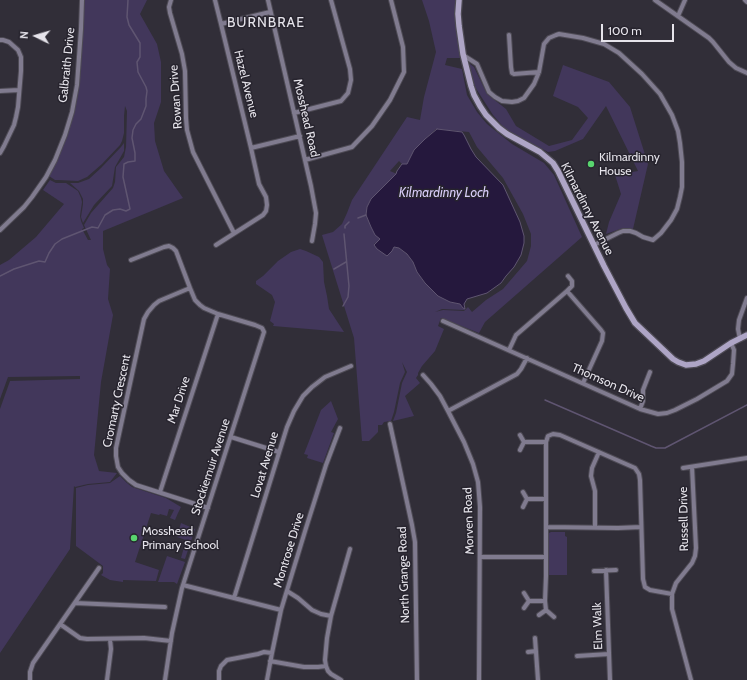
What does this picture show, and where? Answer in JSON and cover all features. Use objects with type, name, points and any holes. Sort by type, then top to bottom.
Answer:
[{"type":"street","name":"Galbraith Drive","points":[[0,230],[24,207],[46,177],[65,135],[72,112],[77,85],[82,0]]},
{"type":"street","name":"Rowan Drive","points":[[171,0],[169,7],[170,13],[182,54],[185,71],[186,118],[191,146],[195,157],[234,233]]},
{"type":"street","points":[[215,0],[221,24],[270,12]]},
{"type":"street","name":"Mosshead Road","points":[[268,0],[306,160],[316,213],[312,241]]},
{"type":"street","points":[[294,113],[341,101],[348,93],[351,80],[350,69],[331,0]]},
{"type":"street","points":[[306,160],[352,147],[372,126],[390,100],[404,72],[403,47],[391,0]]},
{"type":"street","name":"Kilmardinny Avenue","points":[[459,0],[458,14],[463,54],[474,95],[486,115],[493,123],[507,134],[540,152],[558,171],[635,324],[678,362],[686,365],[704,361],[731,343],[747,335]]},
{"type":"street","points":[[655,0],[713,42],[729,62],[736,68],[747,73]]},
{"type":"street","points":[[678,16],[685,0]]},
{"type":"street","name":"Hazel Avenue","points":[[221,24],[259,184],[266,197],[267,205],[266,211],[263,215],[234,233]]},
{"type":"street","points":[[509,35],[512,73],[539,72]]},
{"type":"street","points":[[463,54],[477,64],[489,92],[502,101],[512,102],[524,98],[534,84],[539,72],[544,44],[549,38],[556,35],[583,38],[604,44],[619,53],[642,74],[660,94],[675,122],[681,149],[682,187],[677,209],[661,233],[653,240],[636,233],[623,231],[594,245]]},
{"type":"street","points":[[0,40],[9,42],[14,46],[18,50],[21,57],[16,117],[14,125],[0,153]]},
{"type":"street","points":[[466,66],[468,61],[473,60]]},
{"type":"street","points":[[0,91],[19,90]]},
{"type":"street","points":[[251,148],[300,136]]},
{"type":"street","points":[[216,245],[234,233]]},
{"type":"street","points":[[131,260],[164,247],[169,246],[173,248],[176,251],[195,300],[204,308],[218,314]]},
{"type":"street","points":[[509,350],[516,335],[572,286],[572,281],[568,276]]},
{"type":"street","name":"Cromarty Crescent","points":[[190,288],[159,301],[148,312],[144,319],[116,448],[116,456],[118,467],[122,474],[136,485],[208,508]]},
{"type":"street","points":[[567,291],[602,333],[602,341],[583,384]]},
{"type":"street","points":[[740,338],[738,329],[739,320],[747,298]]},
{"type":"street","name":"Stockiemuir Avenue","points":[[165,680],[171,641],[183,585],[264,332],[262,328],[256,325],[218,314]]},
{"type":"street","name":"Mar Drive","points":[[160,492],[218,314]]},
{"type":"street","name":"Thomson Drive","points":[[443,321],[640,409],[658,414],[667,413],[697,400],[727,382],[732,374],[734,364],[734,350],[731,343]]},
{"type":"street","points":[[448,411],[517,374],[521,370],[527,358]]},
{"type":"street","name":"Lovat Avenue","points":[[234,598],[287,427],[294,411],[303,396],[312,387],[325,377],[351,366]]},
{"type":"street","points":[[640,409],[643,401],[643,390],[650,372]]},
{"type":"street","name":"Morven Road","points":[[423,375],[440,396],[464,442],[473,464],[478,482],[480,506],[479,680]]},
{"type":"street","name":"North Grange Road","points":[[390,424],[414,537],[417,680]]},
{"type":"street","name":"Montrose Drive","points":[[267,680],[281,610],[315,500],[340,428]]},
{"type":"street","points":[[554,617],[546,610],[545,601],[546,442],[548,436],[553,434],[560,435],[635,468],[639,474],[643,579],[645,586],[650,590],[672,594],[672,609],[692,680]]},
{"type":"street","points":[[520,435],[524,442]]},
{"type":"street","points":[[231,437],[279,452]]},
{"type":"street","points":[[524,442],[546,442]]},
{"type":"street","points":[[520,450],[524,442]]},
{"type":"street","points":[[595,527],[596,491],[591,476],[592,468],[599,452]]},
{"type":"street","points":[[683,468],[747,458]]},
{"type":"street","name":"Russell Drive","points":[[672,594],[676,583],[692,563],[695,556],[696,548],[692,467]]},
{"type":"street","points":[[523,492],[527,499]]},
{"type":"street","points":[[527,499],[546,499]]},
{"type":"street","points":[[523,507],[527,499]]},
{"type":"street","points":[[546,527],[641,527]]},
{"type":"street","points":[[341,680],[331,674],[326,666],[327,638],[331,616],[350,549]]},
{"type":"street","points":[[480,556],[546,557]]},
{"type":"street","points":[[30,680],[30,672],[33,663],[99,568]]},
{"type":"street","name":"Elm Walk","points":[[606,570],[610,680]]},
{"type":"street","points":[[594,571],[616,570]]},
{"type":"street","points":[[183,585],[281,610]]},
{"type":"street","points":[[287,591],[312,610],[331,616]]},
{"type":"street","points":[[524,593],[529,601]]},
{"type":"street","points":[[602,596],[607,595]]},
{"type":"street","points":[[529,601],[545,601]]},
{"type":"street","points":[[524,608],[529,601]]},
{"type":"street","points":[[75,603],[164,607]]},
{"type":"street","points":[[539,615],[546,610]]},
{"type":"street","points":[[60,624],[80,638],[144,638],[171,641]]},
{"type":"street","points":[[535,638],[538,680]]},
{"type":"street","points":[[107,680],[111,650],[110,639]]},
{"type":"street","points":[[528,652],[536,651]]},
{"type":"street","points":[[219,680],[219,671],[221,666],[227,660],[264,652],[272,653]]},
{"type":"street","points":[[577,656],[609,654]]},
{"type":"street","points":[[270,661],[304,667],[326,666]]},
{"type":"shaded area","points":[[84,0],[147,0],[140,14],[157,44],[161,62],[161,102],[154,123],[155,141],[164,171],[183,198],[103,231],[103,249],[107,265],[110,269],[108,299],[113,315],[101,382],[94,455],[99,471],[117,473],[110,482],[74,486],[70,549],[0,653],[0,409],[10,381],[80,379],[80,376],[8,377],[0,399],[0,265],[9,260],[36,237],[64,204],[43,190],[50,180],[56,183],[66,183],[78,191],[82,202],[80,216],[84,228],[82,229],[88,240],[91,240],[84,225],[91,213],[113,188],[116,167],[124,157],[126,147],[127,111],[125,106],[124,133],[122,141],[102,164],[87,177],[78,181],[55,180],[49,176],[63,146],[74,114],[80,77]]},
{"type":"shaded area","points":[[422,0],[458,0],[455,20],[460,58],[447,58],[445,65],[462,69],[467,95],[477,112],[487,124],[512,144],[544,163],[554,175],[582,237],[485,322],[479,333],[441,318],[438,326],[444,329],[435,351],[418,373],[416,378],[420,383],[405,396],[414,416],[393,421],[402,383],[407,372],[402,362],[405,372],[400,383],[391,421],[378,425],[378,432],[369,441],[362,441],[354,338],[322,235],[333,232],[342,224],[352,200],[407,117],[420,120],[424,97],[436,52],[429,21]],"holes":[[[436,129],[469,132],[477,147],[503,178],[523,214],[531,234],[531,246],[527,261],[503,289],[486,300],[472,312],[468,307],[464,311],[443,310],[435,312],[442,309],[465,309],[460,304],[450,302],[438,295],[425,283],[417,272],[413,262],[407,254],[399,248],[394,247],[387,255],[377,249],[374,244],[381,239],[375,234],[371,227],[366,215],[367,207],[371,199],[397,174],[390,171],[399,161],[402,164],[407,165],[414,150]]]},
{"type":"shaded area","points":[[470,64],[474,67],[487,94],[506,109],[516,126],[549,146],[572,140],[588,118],[578,107],[553,96],[563,65],[609,82],[630,107],[648,164],[633,229],[623,228],[606,234],[609,222],[621,194],[615,175],[638,171],[606,106],[583,139],[555,151],[548,152],[505,129],[493,115],[475,87]]},
{"type":"shaded area","points":[[124,143],[124,151],[115,167],[112,186],[94,205],[83,223],[81,217],[83,199],[79,191],[70,183],[78,183],[89,179]]},
{"type":"shaded area","points":[[300,249],[319,257],[323,262],[324,282],[329,309],[344,332],[273,326],[274,324],[270,321],[275,302],[272,295],[256,284],[256,281],[278,261],[291,252]]},
{"type":"shaded area","points":[[331,401],[338,419],[331,432],[334,433],[323,463],[307,458],[308,455],[304,454],[321,410]]},
{"type":"shaded area","name":"Mosshead Primary School","points":[[120,476],[132,487],[166,498],[181,507],[175,520],[170,518],[174,510],[169,509],[167,516],[151,513],[135,562],[159,570],[156,581],[123,580],[123,582],[110,580],[101,575],[103,573],[103,566],[76,546],[76,488],[88,485],[110,483]]},
{"type":"shaded area","points":[[181,523],[195,529],[185,559],[181,558],[186,540],[177,537]]},
{"type":"shaded area","points":[[565,532],[565,536],[567,537],[567,575],[549,575],[549,533]]},
{"type":"shaded area","points":[[167,556],[185,562],[177,584],[174,582],[158,582]]},
{"type":"water","name":"Kilmardinny Loch","points":[[437,129],[462,132],[476,157],[503,185],[520,222],[524,236],[521,255],[514,267],[501,283],[487,293],[467,299],[464,304],[465,309],[460,304],[450,302],[438,296],[425,283],[407,254],[399,248],[394,247],[387,256],[377,249],[374,245],[380,239],[375,235],[366,215],[367,207],[371,199],[396,174],[402,164],[407,164],[414,150]]},
{"type":"waterway","points":[[0,276],[14,269],[39,261],[45,262],[55,244],[62,239],[92,227],[98,228],[105,215],[113,210],[120,209],[126,211],[130,209],[123,177],[124,164],[135,161],[132,138],[133,130],[141,119],[146,106],[147,91],[138,72],[137,62],[140,57],[140,43],[129,25],[127,17],[128,0]]},
{"type":"waterway","points":[[358,218],[366,215]]},
{"type":"waterway","points":[[345,228],[349,222]]},
{"type":"waterway","points":[[343,306],[348,297],[349,286],[344,234]]},
{"type":"waterway","points":[[334,269],[346,262]]},
{"type":"waterway","points":[[545,400],[656,448],[665,448],[747,405]]},
{"type":"place","name":"Kilmardinny House","points":[[591,164]]},
{"type":"place","name":"Mosshead Primary School","points":[[134,538]]},
{"type":"district","name":"BURNBRAE","points":[[266,23]]}]
